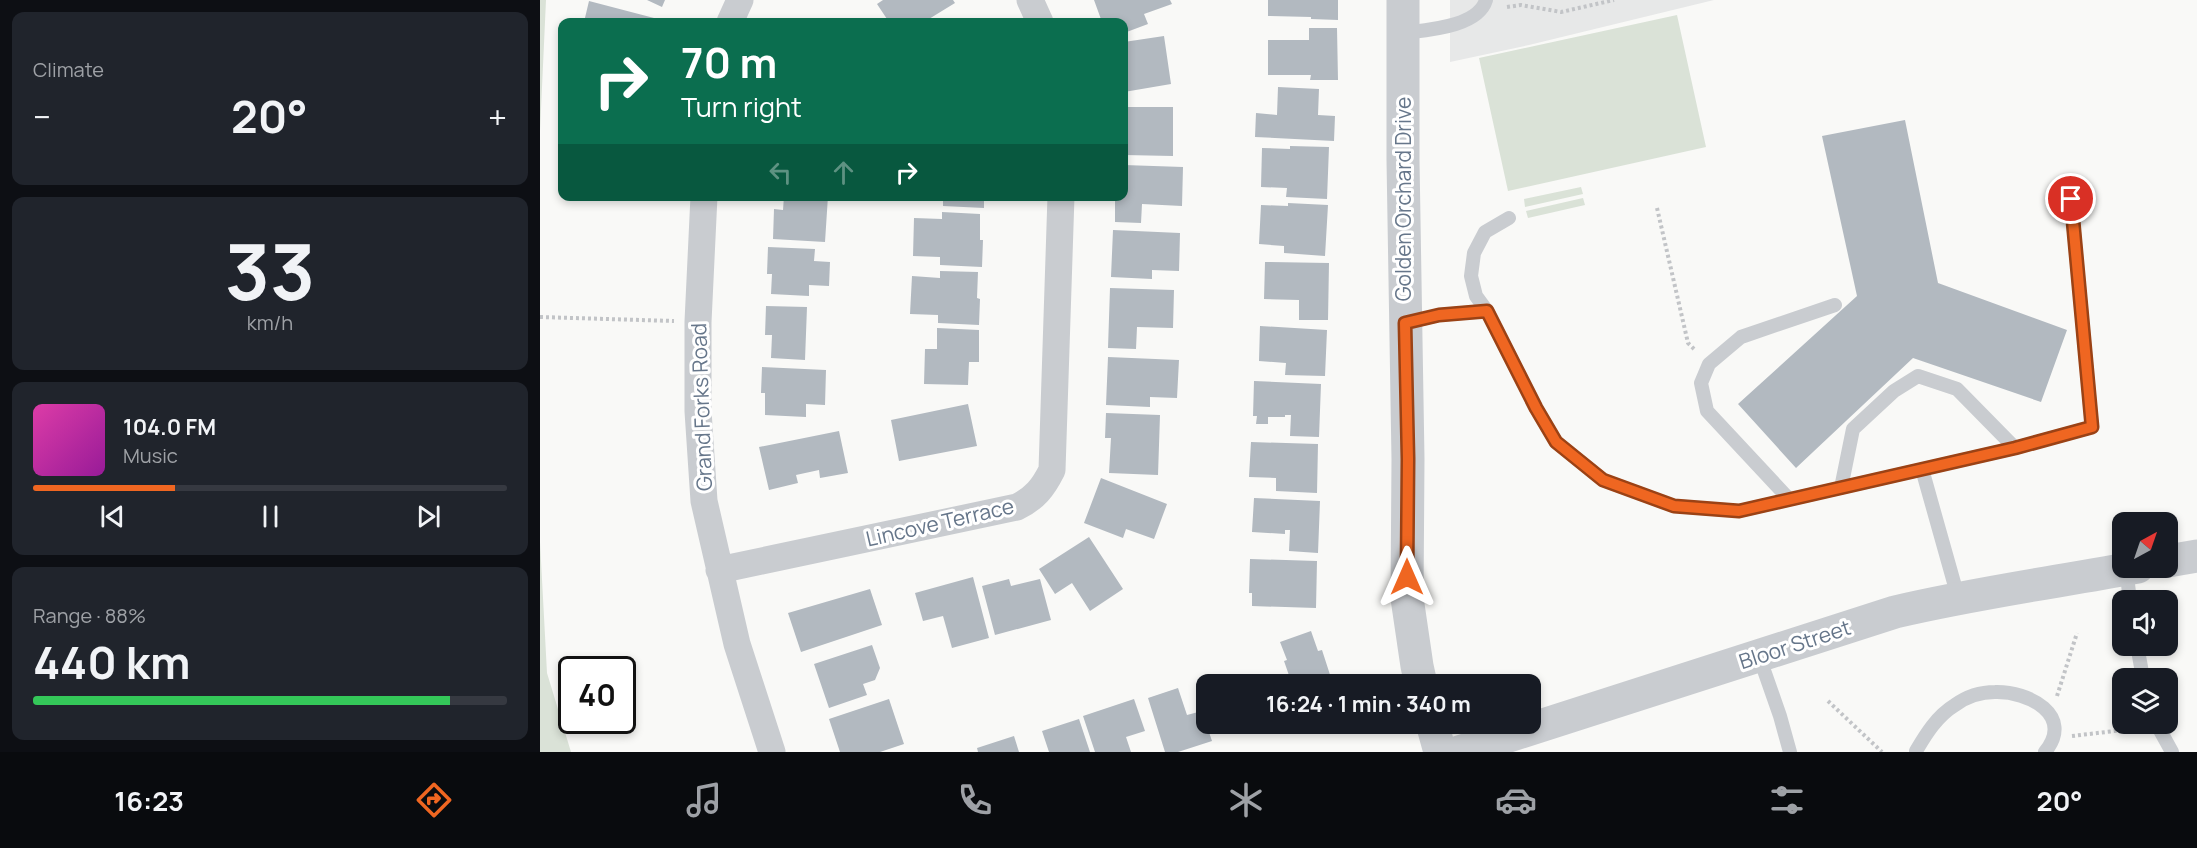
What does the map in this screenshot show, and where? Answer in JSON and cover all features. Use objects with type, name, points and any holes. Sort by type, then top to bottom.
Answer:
[{"type":"street","points":[[732,18],[740,0]]},
{"type":"street","points":[[1030,0],[1038,18]]},
{"type":"street","name":"Golden Orchard Drive","points":[[1403,0],[1408,459],[1407,598],[1419,674]]},
{"type":"street","name":"Grand Forks Road","points":[[704,201],[698,322],[698,411],[704,501],[737,644],[772,752]]},
{"type":"street","name":"Lincove Terrace","points":[[719,570],[1017,507],[1031,500],[1044,488],[1052,470],[1061,201]]},
{"type":"street","points":[[2178,559],[2197,556]]},
{"type":"street","name":"Bloor Street","points":[[1459,752],[1895,612],[1958,597],[2131,579]]},
{"type":"street","points":[[1435,734],[1440,752]]},
{"type":"lane","points":[[1404,33],[1434,29],[1468,20],[1479,13],[1486,0]]},
{"type":"lane","points":[[1509,218],[1485,232],[1474,253],[1471,276],[1476,296],[1487,311],[1536,408],[1556,442],[1603,480],[1674,506],[1739,511],[2015,448],[2092,427],[2071,199]]},
{"type":"lane","points":[[1789,499],[1707,411],[1701,383],[1709,364],[1741,337],[1835,305]]},
{"type":"lane","points":[[1405,323],[1439,315],[1487,311]]},
{"type":"lane","points":[[1841,488],[1853,429],[1894,391],[1918,376],[1957,389],[2015,448]]},
{"type":"lane","points":[[1922,469],[1958,597]]},
{"type":"lane","points":[[1759,656],[1790,752]]},
{"type":"lane","points":[[1915,752],[1940,716],[1957,703],[1976,695],[1996,692],[2017,694],[2045,708],[2051,717],[2054,730],[2054,738],[2045,752]]},
{"type":"lane","points":[[2162,734],[2172,752]]},
{"type":"path","points":[[1507,7],[1521,5],[1561,12],[1614,0]]},
{"type":"path","points":[[1657,208],[1688,343],[1709,364]]},
{"type":"path","points":[[540,316],[698,322]]},
{"type":"path","points":[[2051,717],[2076,633]]},
{"type":"path","points":[[1828,701],[1882,752]]},
{"type":"path","points":[[2054,738],[2112,731]]},
{"type":"shaded area","points":[[540,0],[546,0],[540,131]]},
{"type":"shaded area","points":[[1450,0],[1714,0],[1450,62]]},
{"type":"shaded area","points":[[1677,15],[1706,147],[1508,191],[1479,58]]},
{"type":"shaded area","points":[[1581,187],[1583,194],[1525,207],[1524,199]]},
{"type":"shaded area","points":[[1583,198],[1585,205],[1528,218],[1526,211]]},
{"type":"shaded area","points":[[540,542],[547,673],[558,709],[558,734],[566,734],[571,752],[540,752]]},
{"type":"building","points":[[647,0],[665,0],[662,7]]},
{"type":"building","points":[[883,0],[953,0],[955,3],[931,18],[886,18],[877,4]]},
{"type":"building","points":[[1094,0],[1170,0],[1172,4],[1144,14],[1148,24],[1128,32],[1128,18],[1101,18]]},
{"type":"building","points":[[1268,0],[1338,0],[1338,20],[1268,16]]},
{"type":"building","points":[[589,1],[654,18],[585,18]]},
{"type":"building","points":[[1309,28],[1337,28],[1338,80],[1310,80],[1311,75],[1268,75],[1268,40],[1309,40]]},
{"type":"building","points":[[1164,36],[1171,84],[1128,91],[1128,41]]},
{"type":"building","points":[[1278,87],[1319,89],[1318,115],[1335,116],[1334,141],[1255,137],[1256,113],[1277,115]]},
{"type":"building","points":[[1128,107],[1173,107],[1173,156],[1128,155]]},
{"type":"building","points":[[1905,120],[1938,283],[2067,330],[2041,402],[1913,358],[1796,468],[1738,404],[1857,296],[1822,136]]},
{"type":"building","points":[[1290,146],[1329,147],[1327,199],[1286,197],[1287,188],[1261,187],[1262,148],[1290,149]]},
{"type":"building","points":[[1128,165],[1183,167],[1182,206],[1142,204],[1141,223],[1115,222],[1115,201],[1128,201]]},
{"type":"building","points":[[784,201],[828,201],[825,242],[773,239],[774,209],[783,210]]},
{"type":"building","points":[[943,201],[984,201],[984,208],[943,206]]},
{"type":"building","points":[[1288,203],[1328,205],[1325,256],[1284,253],[1284,246],[1259,244],[1261,205],[1288,206]]},
{"type":"building","points":[[942,212],[980,214],[980,240],[983,240],[982,267],[940,265],[940,257],[913,256],[914,218],[942,219]]},
{"type":"building","points":[[1113,230],[1180,233],[1179,271],[1152,270],[1152,279],[1111,277]]},
{"type":"building","points":[[768,247],[815,249],[814,261],[830,262],[829,286],[809,285],[809,296],[771,294],[772,274],[767,274]]},
{"type":"building","points":[[1265,262],[1329,263],[1328,320],[1299,320],[1299,300],[1264,299]]},
{"type":"building","points":[[940,271],[978,272],[979,325],[938,323],[938,315],[910,314],[912,276],[940,278]]},
{"type":"building","points":[[1110,288],[1174,290],[1173,328],[1137,327],[1136,349],[1108,348]]},
{"type":"building","points":[[766,306],[807,307],[805,360],[771,358],[772,335],[765,335]]},
{"type":"building","points":[[1260,326],[1327,330],[1325,376],[1285,375],[1286,363],[1259,361]]},
{"type":"building","points":[[937,328],[979,330],[979,362],[969,362],[968,385],[924,384],[925,349],[937,349]]},
{"type":"building","points":[[1108,357],[1179,360],[1177,398],[1150,397],[1150,407],[1106,405]]},
{"type":"building","points":[[762,367],[826,370],[825,405],[806,404],[806,417],[765,415],[765,393],[761,393]]},
{"type":"building","points":[[1254,381],[1321,384],[1319,437],[1290,436],[1291,415],[1268,417],[1268,424],[1256,424],[1257,416],[1253,416]]},
{"type":"building","points":[[968,404],[977,446],[899,461],[891,420]]},
{"type":"building","points":[[1106,413],[1160,415],[1158,475],[1109,473],[1111,438],[1105,438]]},
{"type":"building","points":[[839,431],[848,473],[820,478],[819,470],[796,475],[798,483],[769,490],[759,447]]},
{"type":"building","points":[[1251,442],[1318,444],[1317,493],[1276,491],[1276,478],[1249,477]]},
{"type":"building","points":[[1101,478],[1167,504],[1154,539],[1126,529],[1123,538],[1084,523]]},
{"type":"building","points":[[1254,498],[1320,501],[1318,553],[1289,551],[1290,530],[1285,530],[1285,534],[1252,532]]},
{"type":"building","points":[[1089,537],[1123,589],[1090,611],[1072,583],[1055,594],[1039,569]]},
{"type":"building","points":[[1250,559],[1317,561],[1316,608],[1252,606],[1252,593],[1249,593]]},
{"type":"building","points":[[973,577],[989,638],[952,648],[943,616],[923,621],[915,593]]},
{"type":"building","points":[[1009,579],[1011,586],[1040,579],[1051,620],[995,635],[982,586]]},
{"type":"building","points":[[870,589],[882,625],[801,652],[788,613]]},
{"type":"building","points":[[1311,631],[1318,651],[1322,650],[1330,674],[1289,674],[1284,661],[1287,660],[1280,642]]},
{"type":"building","points":[[872,645],[880,668],[875,680],[863,684],[867,695],[829,708],[814,664]]},
{"type":"building","points":[[1178,688],[1187,715],[1196,713],[1196,734],[1210,734],[1212,741],[1178,752],[1165,752],[1148,698]]},
{"type":"building","points":[[889,699],[904,744],[880,752],[840,752],[829,719]]},
{"type":"building","points":[[1134,699],[1145,731],[1126,737],[1131,752],[1095,752],[1083,716]]},
{"type":"building","points":[[1079,719],[1090,752],[1049,752],[1042,731]]},
{"type":"building","points":[[1014,736],[1019,752],[978,752],[977,748]]},
{"type":"route","points":[[1407,577],[1408,459],[1405,323],[1439,315],[1487,311],[1536,408],[1556,442],[1603,480],[1674,506],[1739,511],[2015,448],[2092,427],[2071,199]]}]
